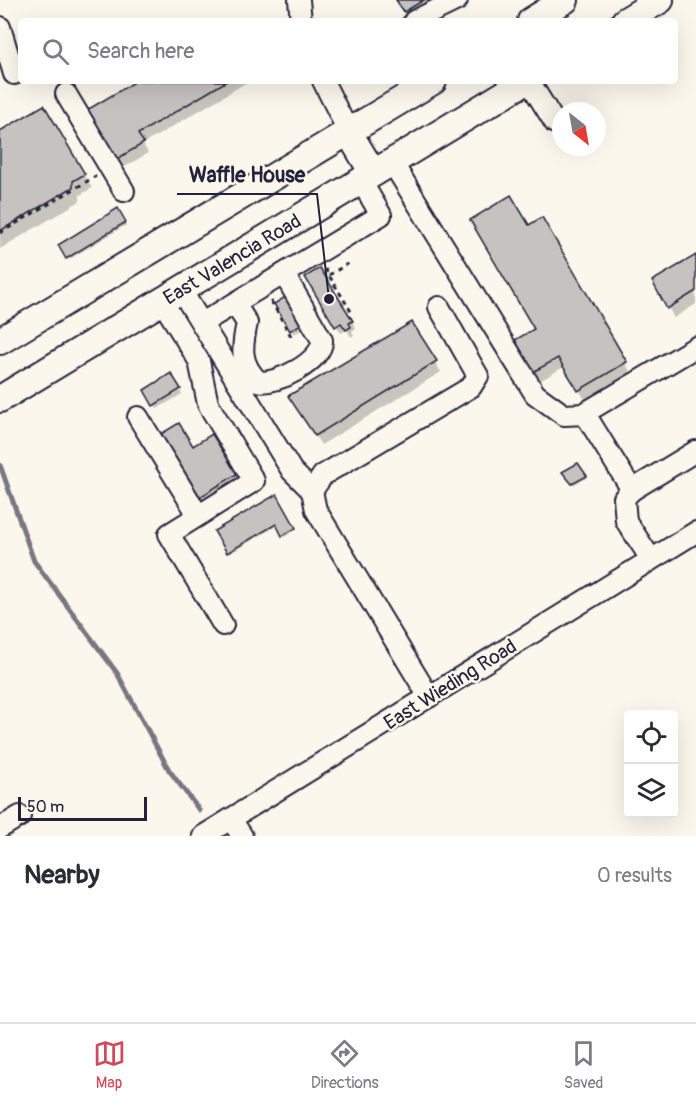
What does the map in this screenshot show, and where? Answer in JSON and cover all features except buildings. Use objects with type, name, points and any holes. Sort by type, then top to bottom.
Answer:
[{"type":"main road","points":[[536,18],[565,0]]},
{"type":"main road","points":[[630,18],[660,0]]},
{"type":"main road","points":[[0,340],[350,133],[428,84]]},
{"type":"main road","name":"East Valencia Road","points":[[0,399],[522,84]]},
{"type":"main road","points":[[350,133],[375,172]]},
{"type":"street","points":[[299,0],[301,18]]},
{"type":"street","points":[[420,18],[457,0]]},
{"type":"street","points":[[0,27],[14,74]]},
{"type":"street","points":[[324,84],[350,133]]},
{"type":"street","points":[[529,84],[552,118]]},
{"type":"street","points":[[66,94],[124,191]]},
{"type":"street","points":[[202,323],[381,215],[375,172]]},
{"type":"street","points":[[375,172],[535,394],[564,415],[583,414],[696,347]]},
{"type":"street","points":[[236,304],[247,323],[242,357],[258,381],[266,383],[280,379],[314,359],[320,354],[322,340],[284,274]]},
{"type":"street","points":[[172,295],[202,323],[292,471],[312,491],[316,510],[429,696]]},
{"type":"street","points":[[172,295],[199,361],[208,404],[254,480],[169,534],[223,626]]},
{"type":"street","points":[[312,491],[323,475],[471,387],[478,376],[439,307]]},
{"type":"street","points":[[583,414],[632,490]]},
{"type":"street","points":[[138,417],[198,515]]},
{"type":"street","points":[[651,559],[626,521],[624,498],[632,490],[696,450]]},
{"type":"street","name":"East Wieding Road","points":[[203,836],[696,532]]},
{"type":"street","points":[[0,828],[20,816]]},
{"type":"street","points":[[231,819],[242,836]]},
{"type":"path","points":[[0,233],[97,175]]},
{"type":"path","points":[[316,255],[352,313]]},
{"type":"path","points":[[329,275],[349,263]]},
{"type":"waterway","points":[[0,465],[34,561],[117,673],[169,770],[199,810]]},
{"type":"place","name":"Waffle House","points":[[329,299]]}]
